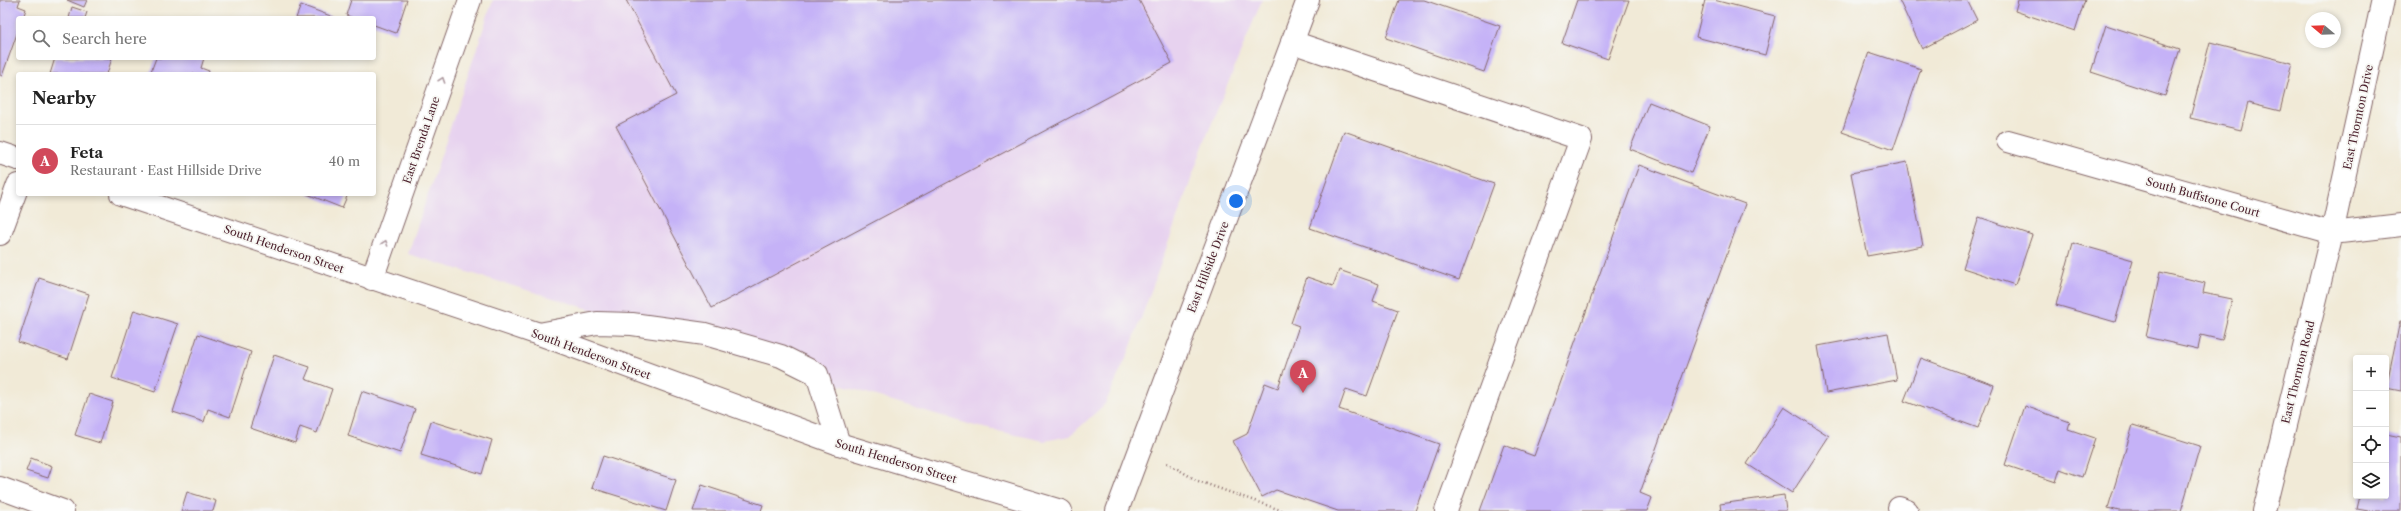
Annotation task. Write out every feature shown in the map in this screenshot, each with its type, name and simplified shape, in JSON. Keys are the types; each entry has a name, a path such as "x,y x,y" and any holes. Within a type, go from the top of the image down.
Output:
{"street":[{"name":"East Brenda Lane","path":"372,279 470,0"},
{"name":"East Hillside Drive","path":"1117,511 1308,0"},
{"name":"East Thornton Drive","path":"2332,234 2382,0"},
{"path":"1292,42 1581,139 1446,511"},
{"name":"South Buffstone Court","path":"2008,141 2332,234 2401,225"},
{"path":"0,154 16,158"},
{"path":"0,234 16,190"},
{"name":"South Henderson Street","path":"127,196 539,334 839,444 1061,511"},
{"name":"East Thornton Road","path":"2264,511 2332,234"},
{"path":"539,334 596,323 632,324 705,334 781,356 817,374 839,444"},
{"path":"0,488 63,511"}],"path":[{"path":"1161,460 1198,481 1283,511"}],"shaded area":[{"path":"493,0 1262,0 1207,135 1129,352 1105,404 1070,436 1044,441 975,426 408,254"}],"building":[{"path":"0,0 20,0 18,6 26,9 24,16 16,16 16,37 2,76 0,75"},
{"path":"67,0 87,0 84,7"},
{"path":"351,0 407,0 396,33 376,26 376,16 346,15"},
{"path":"626,0 1139,0 1172,63 712,308 616,126 676,95"},
{"path":"1399,0 1424,0 1500,26 1484,72 1386,38"},
{"path":"1577,0 1629,0 1608,59 1562,43"},
{"path":"1705,0 1714,0 1775,16 1765,55 1696,37"},
{"path":"1899,0 1967,0 1977,20 1922,49"},
{"path":"2018,0 2085,0 2075,31 2015,11"},
{"path":"301,5 331,16 297,16"},
{"path":"72,7 87,12 86,16 70,16"},
{"path":"2106,25 2180,49 2165,96 2091,72"},
{"path":"2210,42 2292,63 2280,111 2248,103 2241,130 2190,118"},
{"path":"1869,52 1921,69 1893,150 1842,132"},
{"path":"54,60 111,60 108,72 51,72"},
{"path":"155,60 203,60 201,68 209,71 209,72 151,72"},
{"path":"1649,102 1710,126 1691,173 1630,149"},
{"path":"1344,131 1494,184 1459,280 1310,228"},
{"path":"1907,162 1923,246 1867,256 1851,173"},
{"path":"1639,165 1745,204 1640,493 1652,498 1647,511 1480,511 1504,445 1534,456"},
{"path":"312,196 347,196 342,208"},
{"path":"1979,217 2032,235 2015,285 1963,268"},
{"path":"2073,243 2133,260 2115,322 2056,305"},
{"path":"1339,270 1379,284 1373,301 1398,310 1367,396 1346,389 1339,409 1439,444 1415,511 1338,511 1276,490 1262,497 1233,441 1247,434 1265,383 1278,388 1299,326 1291,323 1307,277 1333,286"},
{"path":"2160,272 2205,283 2203,293 2232,299 2222,340 2201,335 2198,349 2146,337"},
{"path":"39,278 89,294 68,359 18,342"},
{"path":"134,310 178,324 155,392 112,378"},
{"path":"2401,321 2401,391 2389,389 2389,374"},
{"path":"1888,333 1897,380 1826,393 1818,346"},
{"path":"198,334 251,352 230,417 208,409 204,422 173,412"},
{"path":"274,355 310,367 305,379 332,389 317,433 300,427 295,443 250,428"},
{"path":"1921,358 1994,385 1978,428 1904,401"},
{"path":"362,391 415,409 400,453 348,436"},
{"path":"89,394 113,402 100,443 75,435"},
{"path":"2025,406 2070,422 2068,429 2095,438 2082,477 2060,469 2056,482 2005,465"},
{"path":"1784,407 1829,436 1792,493 1747,464"},
{"path":"431,421 492,440 482,474 421,455"},
{"path":"2133,425 2200,446 2181,511 2119,511 2108,508"},
{"path":"2389,435 2401,437 2401,511 2368,511 2357,509 2359,499 2389,499"},
{"path":"603,456 676,480 666,511 592,488"},
{"path":"31,458 52,466 48,478 26,471"},
{"path":"702,485 763,505 761,511 693,511"},
{"path":"187,492 216,501 213,511 181,511"},
{"path":"1784,495 1786,511 1721,511 1720,504"}],"place":[{"name":"Feta","path":"1303,393"}]}
